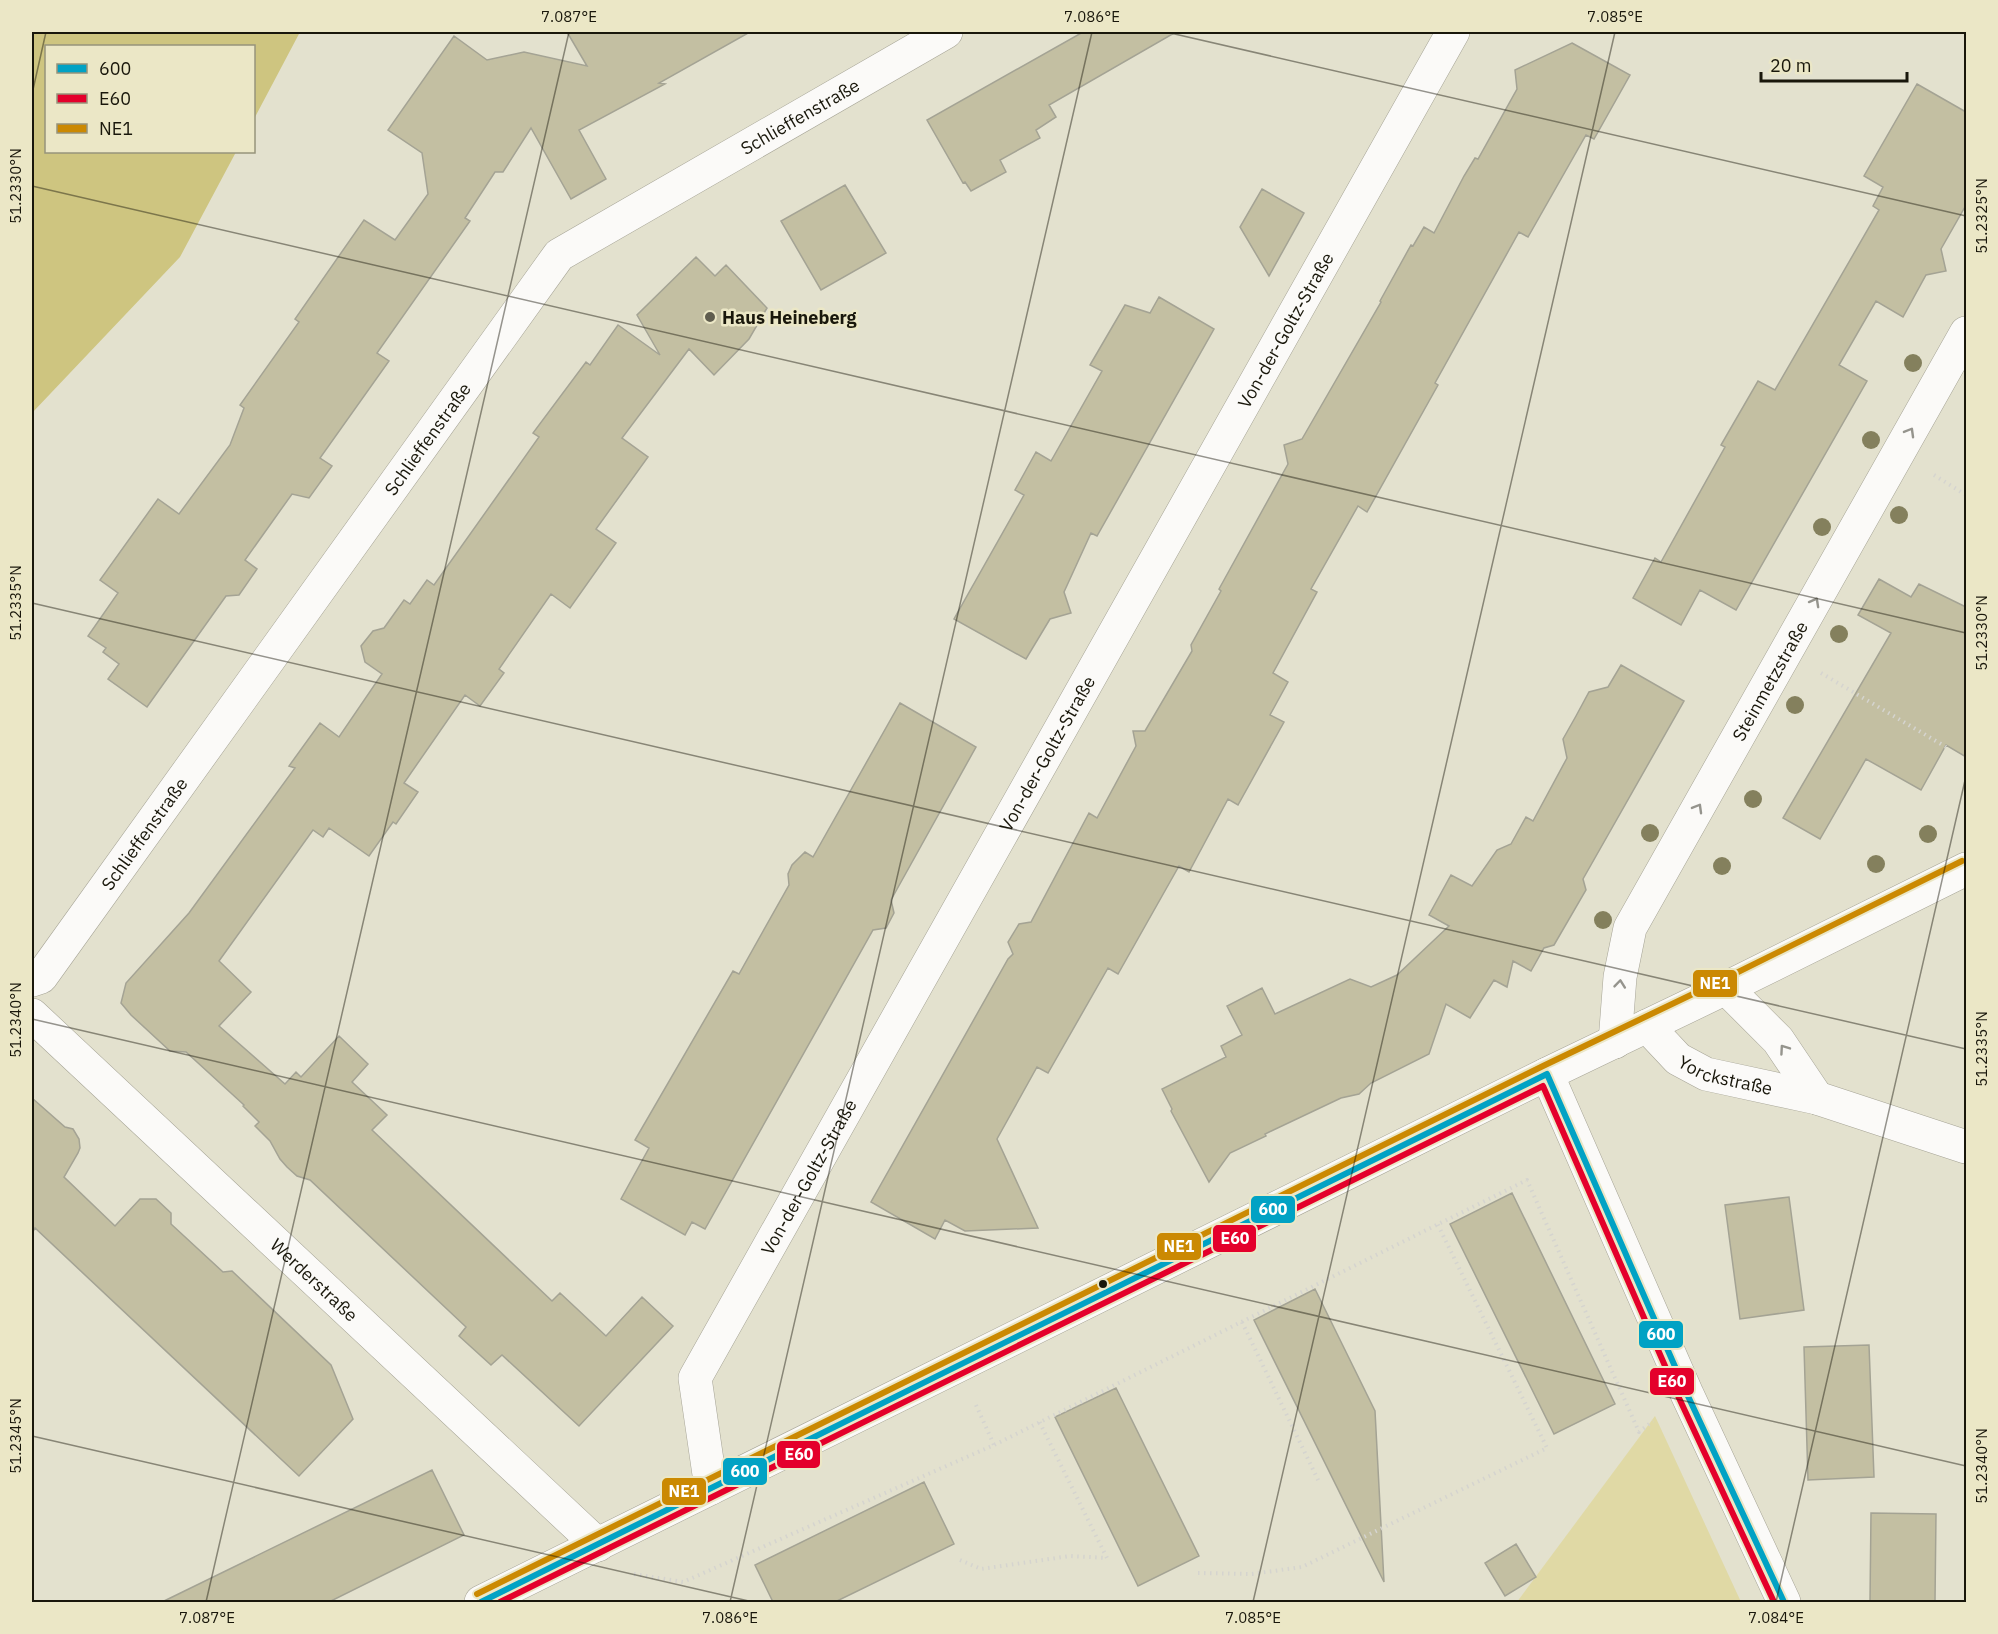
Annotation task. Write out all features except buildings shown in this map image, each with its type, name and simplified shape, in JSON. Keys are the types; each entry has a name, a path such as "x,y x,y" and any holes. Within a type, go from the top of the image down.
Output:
{"street":[{"name":"Schlieffenstraße","path":"32,981 41,977 559,255 946,32"},
{"name":"Von-der-Goltz-Straße","path":"711,1488 695,1378 1453,32"},
{"name":"Steinmetzstraße","path":"1615,1042 1620,977 1630,928 1966,333"},
{"path":"481,1602 1966,869"},
{"name":"Yorckstraße","path":"1726,988 1778,1040 1818,1098"},
{"name":"Werderstraße","path":"32,1015 598,1545"},
{"name":"Yorckstraße","path":"1647,1026 1678,1059 1706,1074 1818,1098 1966,1148"},
{"path":"1547,1074 1687,1394 1784,1602"}],"path":[{"path":"1787,653 1946,747"},
{"path":"683,1582 994,1445 1527,1180 1639,1432"},
{"path":"1198,1573 1252,1574 1302,1567 1547,1448 1437,1223"},
{"path":"1242,1322 1320,1484"},
{"path":"960,1560 981,1569 1070,1557 1107,1557 1039,1421"}],"shaded area":[{"path":"32,32 300,32 255,117 255,45 45,45 45,153 235,153 180,257 32,413"},
{"path":"1655,1416 1741,1602 1517,1602"}],"transit line":[{"name":"NE1","path":"477,1594 1962,861"},
{"name":"600","path":"481,1602 1547,1074 1687,1394 1784,1602"},
{"name":"E60","path":"500,1602 1543,1086 1679,1398 1774,1602"}],"place":[{"name":"Haus Heineberg","path":"710,317"}]}
